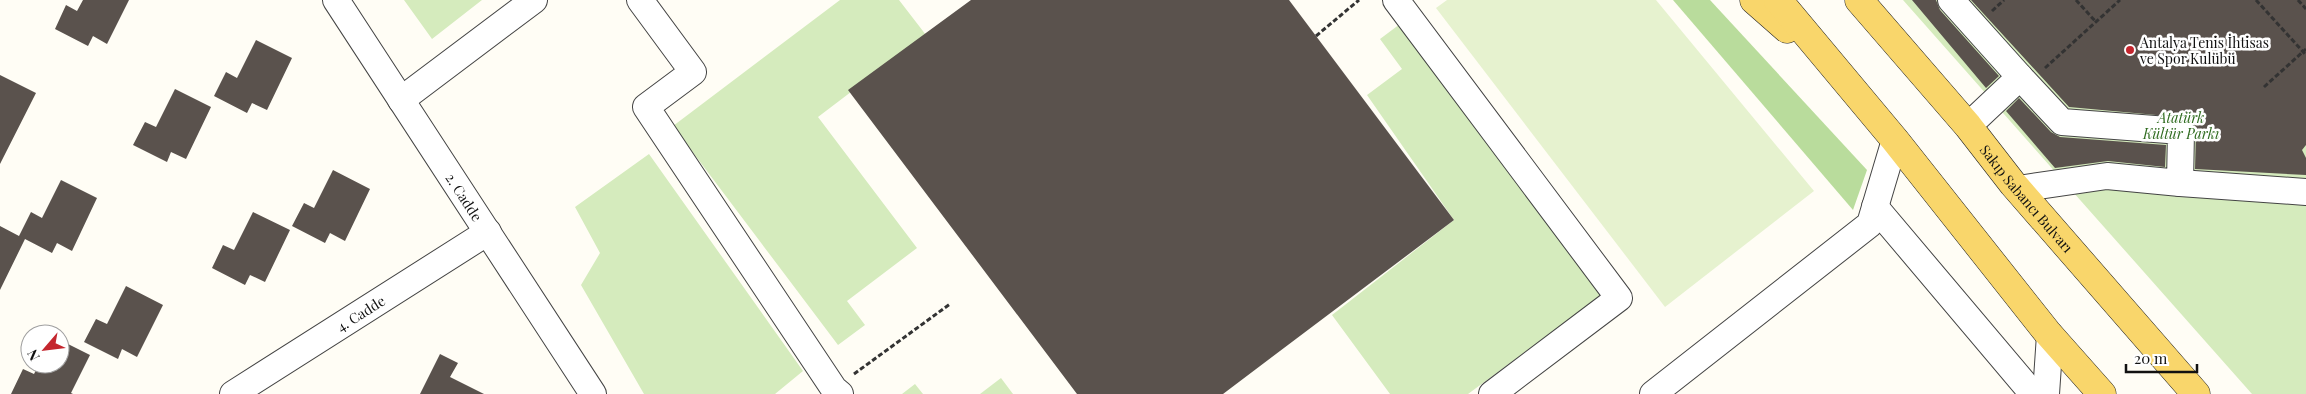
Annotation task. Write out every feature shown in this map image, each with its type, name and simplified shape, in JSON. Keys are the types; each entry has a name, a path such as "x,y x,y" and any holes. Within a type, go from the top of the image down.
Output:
{"main road":[{"path":"1754,0 1786,28"},
{"path":"1760,0 1868,108"},
{"path":"1778,0 1896,140 2050,335 2102,394"},
{"name":"Sakıp Sabancı Bulvarı","path":"1862,2 1968,126 2018,189 2196,394"}],"street":[{"name":"2. Cadde","path":"336,0 593,394"},
{"path":"401,100 534,0"},
{"path":"640,0 693,72 646,107 837,391"},
{"path":"1396,0 1619,298 1492,394"},
{"path":"1951,0 2062,122 2181,131 2180,183"},
{"path":"1968,126 2023,81"},
{"path":"1653,394 1870,224 1896,140"},
{"path":"2018,189 2107,176 2306,192"},
{"path":"1875,207 2033,394"},
{"name":"4. Cadde","path":"233,394 488,232"},
{"path":"2046,394 2050,335"}],"path":[{"path":"1316,36 1359,0"},
{"path":"2076,0 2096,22"},
{"path":"2023,81 2096,22 2120,0"},
{"path":"2256,0 2305,52 2264,87"},
{"path":"2298,0 2306,9"},
{"path":"837,391 950,304"}],"green space":[{"path":"404,0 482,0 432,39"},
{"path":"840,0 899,0 926,35 818,117 917,248 847,301 865,325 838,345 673,126"},
{"path":"1447,0 1656,0 1814,191 1665,307 1436,8"},
{"path":"1673,0 1710,0 1867,170 1853,210"},
{"name":"Atatürk Kültür Parkı","path":"1903,0 2306,0 2306,394 2252,394"},
{"path":"1404,21 1606,292 1468,394 1390,394 1332,315 1454,220 1367,95 1402,69 1380,39"},
{"path":"649,154 803,371 775,394 644,394 581,285 600,253 575,207"},
{"path":"1001,378 1013,394 980,394"},
{"path":"915,384 923,394 902,394"}],"building":[{"path":"83,0 129,0 107,44 93,36 88,46 55,29 66,5 77,11"},
{"path":"971,0 1289,0 1454,220 1223,394 1077,394 848,90"},
{"path":"1912,0 1936,0 1940,10 1999,76 1986,88"},
{"name":"Antalya Tenis İhtisas ve Spor Kulübü","path":"1971,0 2306,0 2306,145 2302,150 2306,158 2306,175 2195,169 2196,131 2194,124 2189,118 2069,107"},
{"path":"256,40 292,58 267,110 252,103 247,113 214,96 226,72 237,78"},
{"path":"0,75 36,93 0,164"},
{"path":"175,89 211,107 186,159 171,152 167,162 133,145 145,122 156,127"},
{"path":"2019,98 2051,132 2060,137 2166,145 2165,167 2108,161 2055,168 2006,111"},
{"path":"333,170 370,189 345,241 330,233 325,243 292,226 304,203 314,208"},
{"path":"61,180 97,198 72,251 57,243 52,253 25,239 0,290 0,226 19,236 31,212 42,218"},
{"path":"253,212 290,230 265,282 250,275 245,285 212,268 223,245 234,250"},
{"path":"126,286 163,305 137,357 122,349 118,359 84,342 96,319 107,324"},
{"path":"70,345 90,355 71,393 73,394 11,394 21,374 70,374"},
{"path":"440,354 458,363 450,377 484,394 420,394"}],"place":[{"name":"Antalya Tenis İhtisas ve Spor Kulübü","path":"2130,50"}]}
